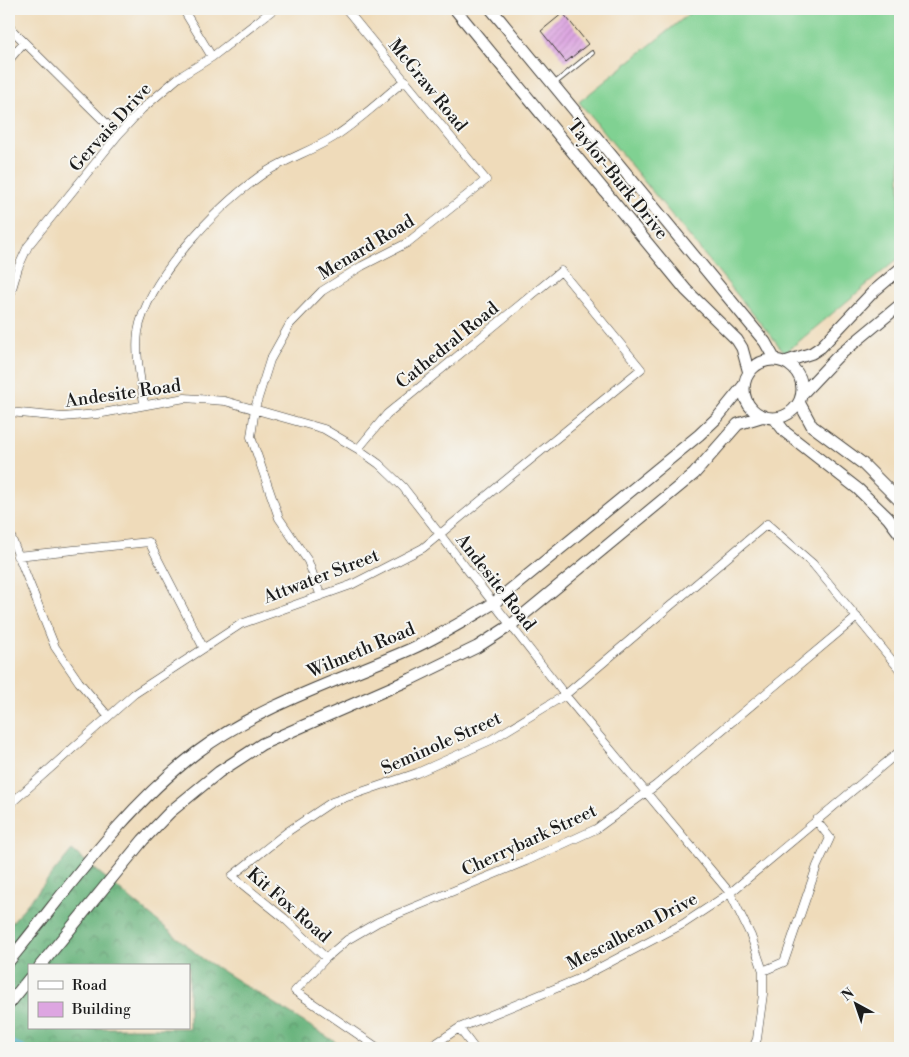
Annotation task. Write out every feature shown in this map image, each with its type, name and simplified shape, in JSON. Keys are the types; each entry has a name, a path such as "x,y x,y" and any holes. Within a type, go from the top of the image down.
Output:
{"street":[{"path":"183,9 212,57"},
{"name":"Gervais Drive","path":"9,299 18,268 28,246 118,135 142,109 178,78 212,57 274,9"},
{"name":"Taylor-Burk Drive","path":"455,9 686,290 737,340 742,348 749,373"},
{"name":"Taylor-Burk Drive","path":"491,9 780,361"},
{"name":"McGraw Road","path":"349,10 486,180"},
{"path":"9,27 118,135"},
{"path":"9,60 24,42"},
{"path":"144,404 137,351 138,331 151,297 190,241 225,205 260,176 334,137 405,80"},
{"name":"Menard Road","path":"320,594 308,561 279,518 268,490 252,437 255,408 270,360 290,324 312,300 336,281 407,243 486,180"},
{"path":"9,264 18,268"},
{"path":"900,270 873,292 812,353 780,361 760,362 749,373 744,385 746,401 751,408 769,417 869,499 900,534"},
{"name":"Attwater Street","path":"9,805 108,716 157,677 203,647 240,624 376,574 440,536 641,368 561,271"},
{"name":"Cathedral Road","path":"358,449 387,414 561,271"},
{"path":"42,964 163,819 219,772 262,744 411,679 477,647 511,625 694,474 738,424 789,413 837,357 900,305"},
{"path":"780,361 799,375 800,398 812,426 862,463 900,500"},
{"name":"Wilmeth Road","path":"9,961 108,838 146,797 197,753 246,721 292,699 412,648 456,626 494,603 699,435 718,417 744,385"},
{"name":"Andesite Road","path":"9,412 63,417 97,414 185,398 225,401 324,429 358,449 403,487 565,694 730,893 752,936 763,971 763,994 757,1039 753,1048"},
{"name":"Seminole Street","path":"232,876 287,832 332,802 416,773 491,740 565,694 767,524 813,564 857,617"},
{"path":"9,532 55,647 79,682 108,716"},
{"path":"18,556 149,542 203,647"},
{"path":"857,617 900,670"},
{"name":"Cherrybark Street","path":"378,1048 295,991 326,958 347,940 378,922 526,861 596,829 648,792 857,617"},
{"name":"Mescalbean Drive","path":"428,1048 459,1028 576,980 683,924 730,893 900,750"},
{"path":"763,971 784,962 817,866 830,838 816,820"},
{"name":"Kit Fox Road","path":"232,876 284,918 326,958"},
{"path":"9,1004 28,981"},
{"path":"459,1028 474,1048"}],"lane":[{"path":"553,85 592,53"}],"green space":[{"path":"695,9 900,9 900,257 785,353 579,102"},
{"path":"72,850 203,959 345,1048 9,1048 9,926"}],"building":[{"path":"563,13 588,44 566,62 541,31"}],"waterway":[{"path":"9,1040 26,1048"}]}
